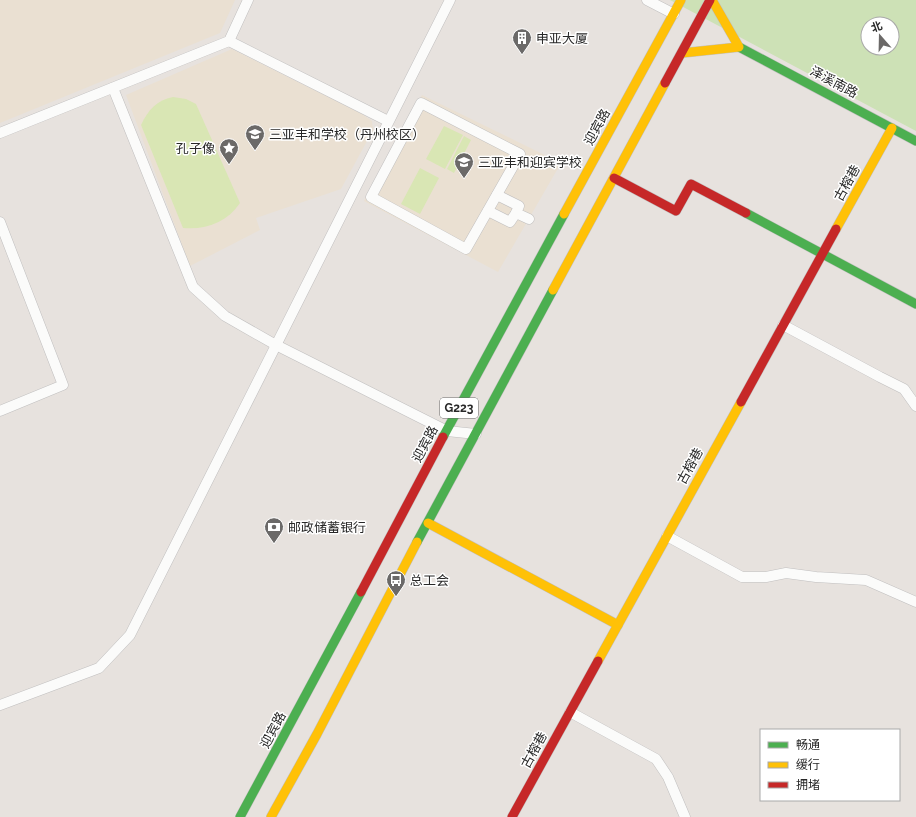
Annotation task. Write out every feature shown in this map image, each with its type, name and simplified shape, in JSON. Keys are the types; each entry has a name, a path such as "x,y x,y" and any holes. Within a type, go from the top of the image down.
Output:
{"main road":[{"name":"迎宾路","path":"240,817 427,474 447,431 467,400 681,0"},
{"path":"682,53 739,47 711,0"},
{"name":"G223","path":"271,817 317,734 444,490 476,434 485,410 711,0"},
{"name":"泽溪南路","path":"739,47 916,141"},
{"name":"古榕巷","path":"512,817 892,128"},
{"path":"614,178 676,211 691,184 916,304"},
{"path":"447,431 447,446"},
{"path":"444,490 447,469"},
{"path":"442,479 444,490"},
{"path":"428,523 618,625"}],"street":[{"path":"0,133 229,41 248,0"},
{"path":"0,705 99,668 130,635 450,0"},
{"path":"647,0 674,14"},
{"path":"229,41 388,121"},
{"path":"113,88 193,287 226,316 276,345 447,431 476,434"},
{"path":"421,104 520,154 497,195 466,250 369,196 421,104"},
{"path":"488,210 510,222 516,212 519,206 497,195"},
{"path":"516,212 529,219"},
{"path":"0,222 63,385 0,411"},
{"path":"783,325 904,389 916,406"},
{"path":"667,536 742,577 766,577 786,573 816,577 866,580 916,602"},
{"path":"570,712 656,758 668,777 685,817"}],"shaded area":[{"path":"0,0 235,0 220,33 0,123"},
{"name":"三亚丰和学校（丹州校区）","path":"232,49 362,114 372,121 373,130 341,189 256,218 260,230 190,266 126,95"},
{"name":"三亚丰和迎宾学校","path":"422,95 561,163 498,272 364,201"}],"green space":[{"path":"670,0 916,0 916,131"},
{"path":"173,97 186,99 196,104 240,203 235,210 223,220 200,228 183,228 141,125 154,106 167,98"},
{"path":"444,126 463,135 445,169 426,159"},
{"path":"464,136 471,140 454,173 447,169"},
{"path":"420,168 439,178 420,214 401,204"}],"traffic: fast":[{"path":"739,47 916,141"},
{"path":"746,213 916,304"},
{"path":"443,437 564,214"},
{"path":"417,542 553,290"},
{"path":"240,817 361,592"}],"traffic: slow":[{"path":"564,214 681,0"},
{"path":"682,53 739,47 712,0"},
{"path":"553,290 665,83"},
{"path":"836,229 892,128"},
{"path":"598,661 741,402"},
{"path":"428,523 618,625"},
{"path":"271,817 317,734 417,542"}],"traffic: jam":[{"path":"665,83 710,0"},
{"path":"614,178 676,211 691,184 746,213"},
{"path":"741,402 836,229"},
{"path":"361,592 443,437"},
{"path":"512,817 598,661"}],"place":[{"name":"申亚大厦","path":"522,55"},
{"name":"三亚丰和学校（丹州校区）","path":"255,151"},
{"name":"孔子像","path":"229,165"},
{"name":"三亚丰和迎宾学校","path":"464,179"},
{"name":"邮政储蓄银行","path":"274,544"},
{"name":"总工会","path":"396,597"}]}
